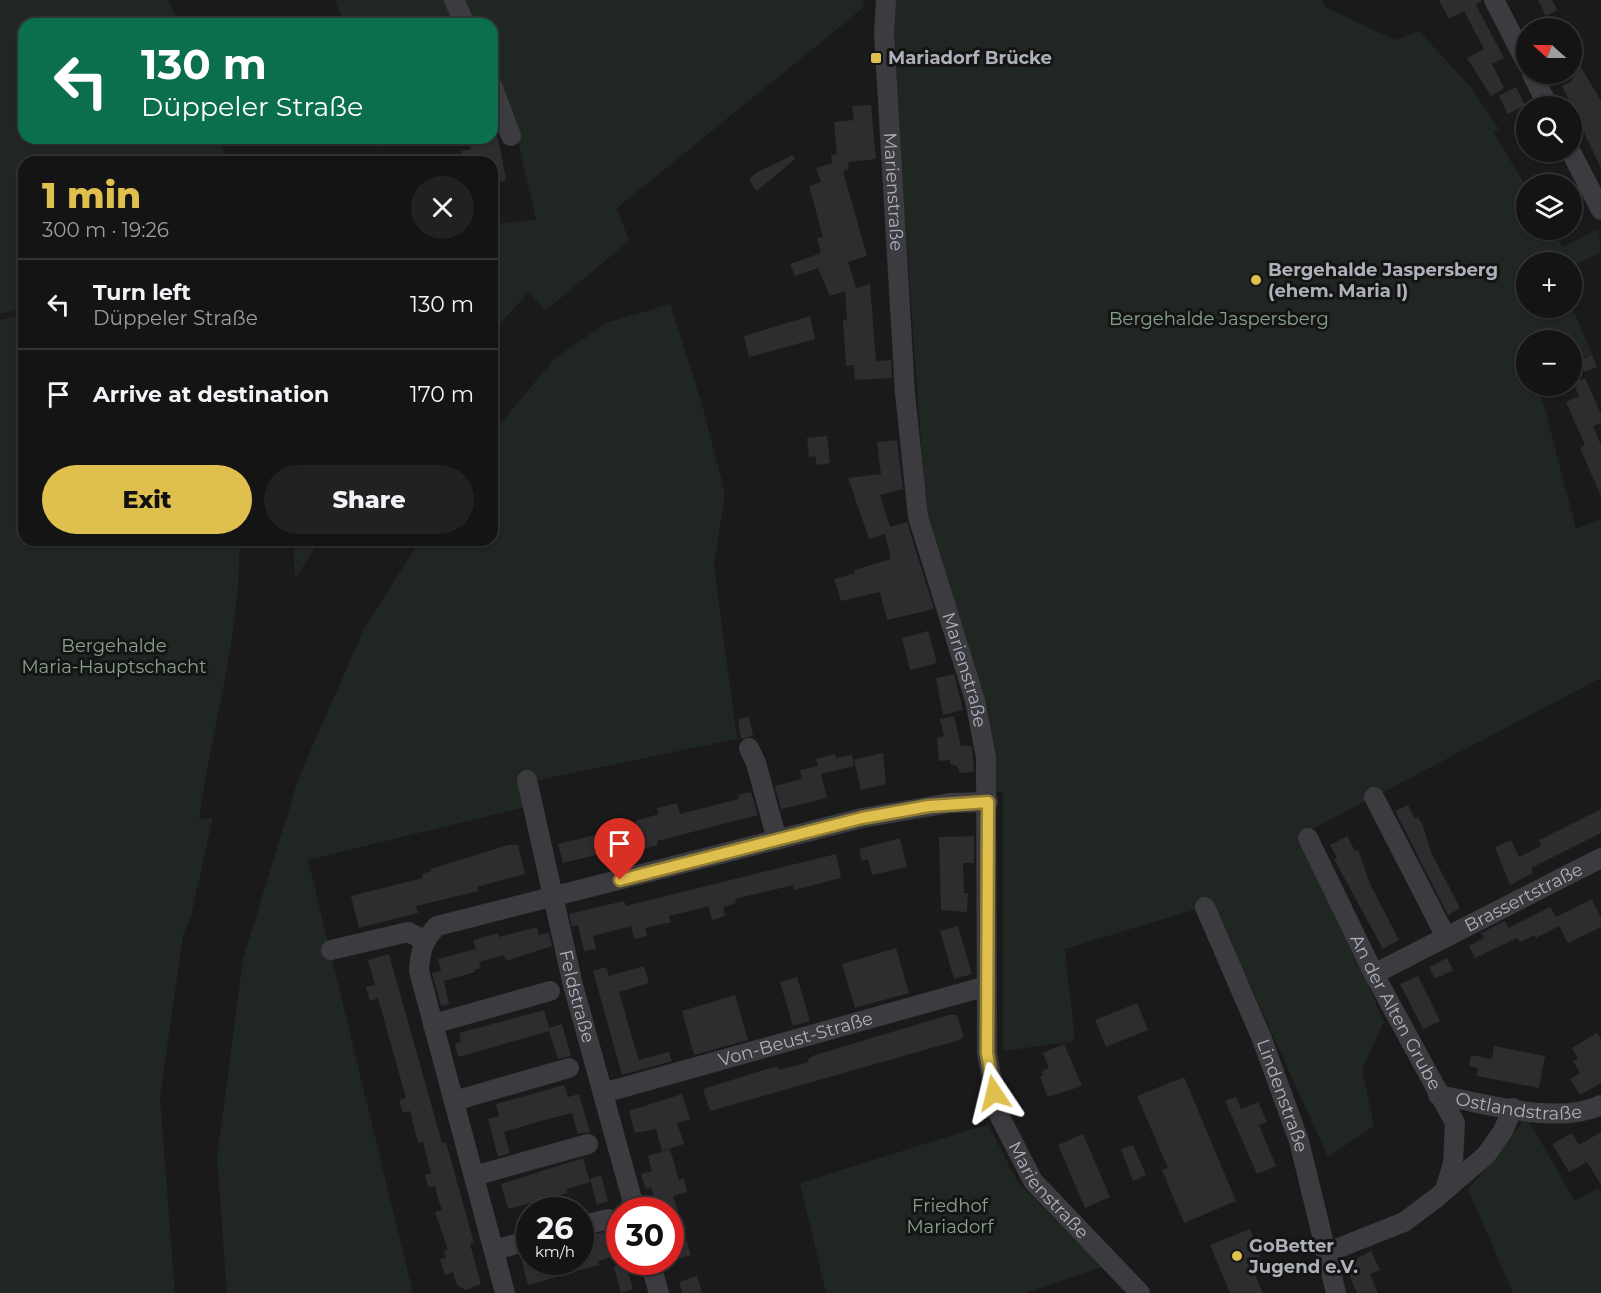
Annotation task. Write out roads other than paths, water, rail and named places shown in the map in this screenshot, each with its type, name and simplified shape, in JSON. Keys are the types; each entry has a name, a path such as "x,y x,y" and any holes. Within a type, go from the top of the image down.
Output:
{"street":[{"path":"454,0 462,18"},
{"name":"Marienstraße","path":"886,0 884,42 905,393 918,518 975,700 986,757 988,802 987,1053 998,1113 1033,1181 1140,1293"},
{"path":"1494,0 1516,43"},
{"path":"498,101 511,136"},
{"path":"1576,162 1601,210"},
{"path":"749,748 756,764 777,840"},
{"name":"Feldstraße","path":"527,780 573,986 631,1197"},
{"name":"Brassertstraße","path":"1374,797 1446,938"},
{"path":"505,1293 419,971 420,952 424,940 437,926 908,808 988,802"},
{"name":"An der Alten Grube","path":"1308,838 1374,974 1455,1123 1453,1163 1445,1190"},
{"name":"Brassertstraße","path":"1374,974 1601,858"},
{"name":"Lindenstraße","path":"1205,907 1262,1039 1299,1141 1336,1293"},
{"path":"331,950 408,932 424,940"},
{"name":"Von-Beust-Straße","path":"603,1093 987,986"},
{"path":"433,1024 550,991"},
{"path":"454,1101 569,1068"},
{"name":"Ostlandstraße","path":"1438,1095 1513,1108 1576,1114 1601,1106"},
{"path":"1326,1253 1404,1222 1486,1155 1503,1131 1513,1108"},
{"path":"474,1176 588,1144"},
{"path":"494,1250 516,1244"},
{"path":"654,1275 659,1293"}],"place":[{"name":"Mariadorf Brücke","path":"876,58"},
{"name":"Bergehalde Jaspersberg (ehem. Maria I)","path":"1256,280"},
{"name":"GoBetter Jugend e.V.","path":"1237,1256"}],"park label":[{"name":"Bergehalde Jaspersberg","path":"1219,319"},
{"name":"Bergehalde Maria-Hauptschacht","path":"114,656"},
{"name":"Friedhof Mariadorf","path":"950,1216"}]}
